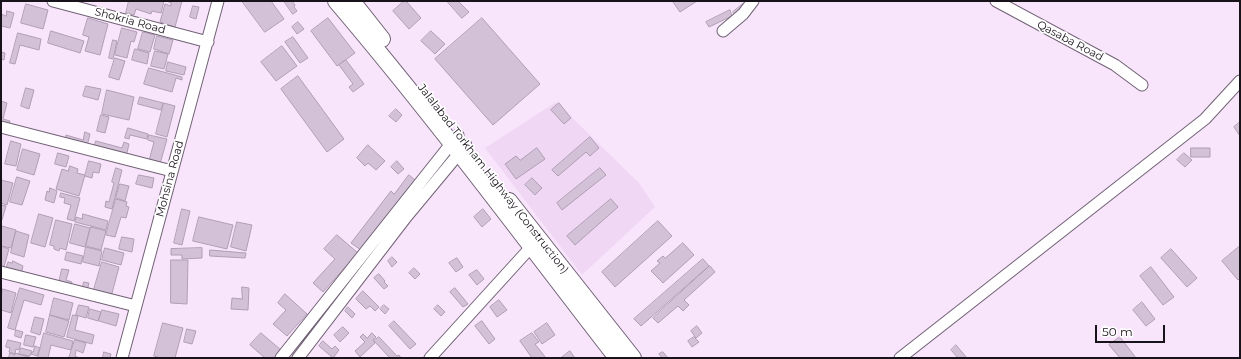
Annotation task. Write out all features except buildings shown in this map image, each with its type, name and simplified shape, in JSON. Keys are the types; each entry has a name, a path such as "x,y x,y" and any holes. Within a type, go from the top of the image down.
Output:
{"highway":[{"path":"336,1 459,144 531,247 617,358"},
{"path":"347,1 383,57"},
{"name":"Jalalabad Torkham Highway (Construction)","path":"352,1 459,144 634,358"}],"street":[{"name":"Shokria Road","path":"53,1 208,42"},
{"name":"Mohsina Road","path":"122,358 218,1"},
{"path":"722,31 743,14 753,1"},
{"name":"Qasaba Road","path":"997,1 1115,65 1142,85"},
{"path":"900,358 1205,119 1240,81"},
{"path":"1,127 172,170"},
{"path":"281,358 431,169 459,144"},
{"path":"298,358 439,176 459,144"},
{"path":"431,169 439,176"},
{"path":"430,358 531,247"},
{"path":"1,272 136,306"}],"shaded area":[{"path":"556,102 639,183 655,207 582,275 485,148"}]}
